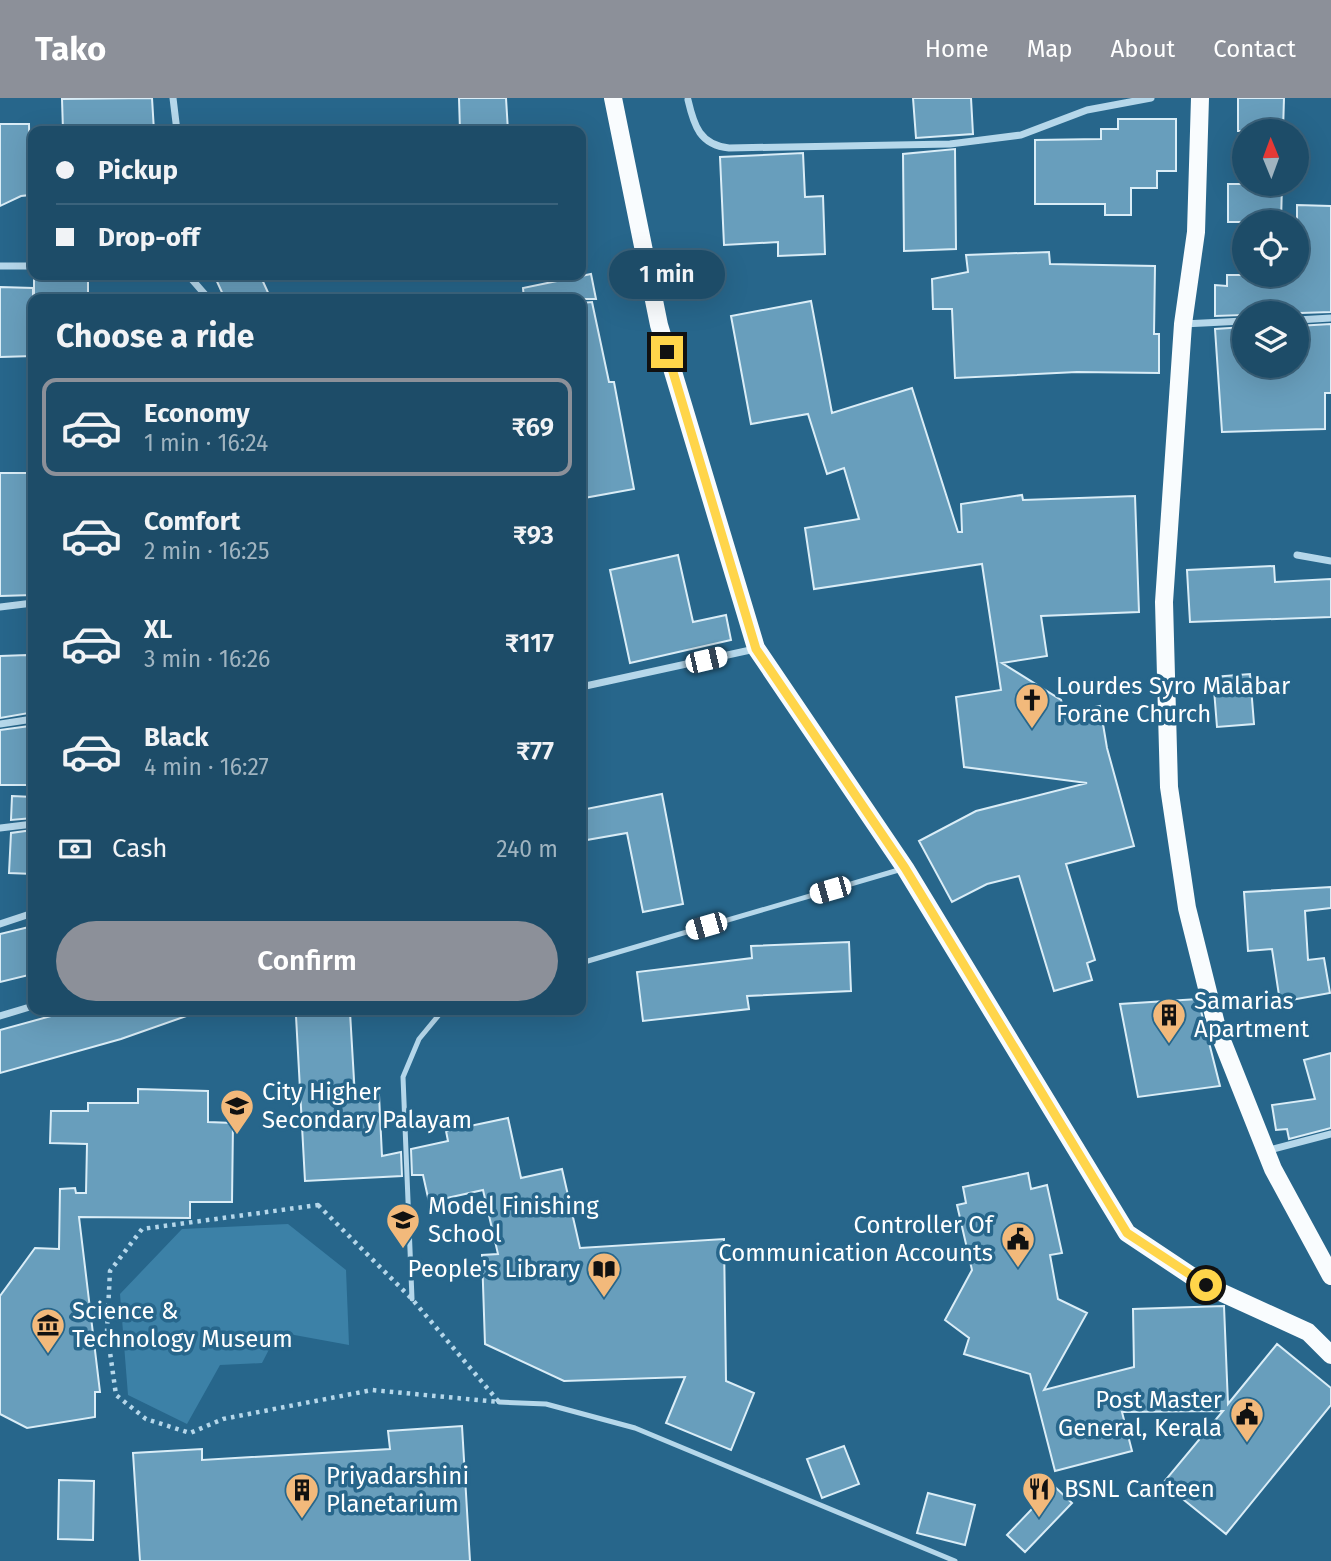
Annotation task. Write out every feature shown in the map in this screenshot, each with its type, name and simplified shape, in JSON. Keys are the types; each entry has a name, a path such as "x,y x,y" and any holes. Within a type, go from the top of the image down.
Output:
{"main road":[{"path":"613,98 659,325 756,649 905,868 1127,1233 1206,1285 1308,1332 1331,1355"},
{"path":"1200,98 1196,232 1182,324 1164,602 1169,787 1187,908 1217,1028 1266,1151 1331,1276"}],"street":[{"path":"173,98 176,126"},
{"path":"688,100 693,125 700,136 715,146 729,148 950,144 1021,135 1087,110 1151,98"},
{"path":"0,266 28,266"},
{"path":"192,280 205,294"},
{"path":"1309,319 1331,318"},
{"path":"1182,324 1232,322"},
{"path":"1297,555 1331,561"},
{"path":"0,607 28,604"},
{"path":"586,686 756,649"},
{"path":"0,723 28,720"},
{"path":"0,828 28,825"},
{"path":"0,924 28,915"},
{"path":"0,1016 28,1008"},
{"path":"1266,1151 1331,1134"}],"lane":[{"path":"586,962 905,868"},
{"path":"412,1298 403,1077 418,1039 439,1015"},
{"path":"499,1402 546,1404 635,1428 756,1481 956,1561"}],"path":[{"path":"318,1205 412,1298 499,1402 372,1390 223,1419 190,1433 146,1419 116,1395 107,1331 110,1271 142,1229 318,1205"}],"shaded area":[{"path":"288,1224 346,1270 349,1345 278,1332 262,1363 220,1365 187,1424 128,1395 120,1294 182,1229"}],"building":[{"path":"152,98 154,126 63,126 62,99"},
{"path":"459,98 506,98 508,126 460,126"},
{"path":"913,98 971,98 973,134 916,138"},
{"path":"1238,98 1284,98 1283,119 1238,119"},
{"path":"1118,119 1176,119 1176,171 1157,171 1157,188 1131,188 1131,215 1105,215 1105,204 1035,204 1035,140 1101,139 1101,129 1118,129"},
{"path":"0,124 29,124 28,195 0,206"},
{"path":"955,149 956,249 904,251 903,154"},
{"path":"803,153 805,197 823,196 825,254 778,256 778,242 724,245 720,157"},
{"path":"1228,184 1232,184 1232,196 1282,196 1281,210 1232,210 1232,222 1228,222"},
{"path":"1297,205 1331,206 1331,312 1309,313 1309,301 1232,301 1232,315 1215,316 1215,285 1227,286 1227,275 1232,275 1232,287 1309,287 1309,210 1297,210"},
{"path":"1049,252 1050,264 1155,266 1154,334 1159,334 1159,373 1077,372 955,378 952,309 933,309 932,279 968,272 966,255"},
{"path":"591,274 596,299 586,299 586,294 524,294 523,288 562,280 586,280 586,275"},
{"path":"34,280 88,280 88,294 34,294"},
{"path":"216,280 262,280 269,294 223,294"},
{"path":"0,287 33,288 33,294 28,294 28,356 0,357"},
{"path":"811,301 832,413 912,388 958,532 962,532 961,504 1022,495 1023,500 1135,496 1139,612 1041,616 1047,656 1002,663 1061,700 1065,713 1100,706 1107,748 1134,846 1066,864 1095,960 1087,963 1092,980 1054,991 1019,876 987,884 952,902 919,841 976,811 1087,783 964,767 956,697 1001,690 982,564 814,589 805,528 859,519 844,468 827,474 808,414 751,424 731,316"},
{"path":"592,302 609,382 614,382 634,489 586,498 586,303"},
{"path":"1331,324 1331,393 1325,393 1325,429 1222,432 1215,329 1232,328 1232,378 1309,378 1309,325"},
{"path":"0,473 28,473 28,595 0,596"},
{"path":"678,555 693,622 726,615 731,640 630,663 610,570"},
{"path":"1274,566 1275,582 1331,579 1331,617 1190,622 1187,570"},
{"path":"27,655 28,713 0,718 0,656"},
{"path":"1250,674 1254,724 1217,727 1213,677"},
{"path":"28,726 28,785 0,785 0,730"},
{"path":"662,794 683,904 643,912 627,833 586,840 586,809"},
{"path":"12,796 28,797 28,818 11,820"},
{"path":"28,831 28,874 9,873 11,833"},
{"path":"1331,887 1331,908 1305,911 1308,960 1324,958 1330,993 1280,1002 1272,949 1248,951 1244,892"},
{"path":"28,927 28,975 0,982 0,934"},
{"path":"849,942 851,991 747,996 749,1009 643,1021 637,972 752,958 751,946"},
{"name":"Samarias Apartment","path":"1198,999 1220,1086 1138,1097 1120,1004"},
{"path":"55,1015 189,1015 121,1039 0,1073 0,1030"},
{"path":"350,1015 355,1097 379,1095 382,1156 401,1152 402,1176 305,1181 296,1016"},
{"path":"1331,1053 1331,1128 1289,1139 1287,1129 1276,1130 1272,1105 1315,1099 1304,1060"},
{"path":"138,1089 208,1091 208,1122 233,1123 232,1202 190,1202 190,1218 79,1217 100,1392 95,1392 95,1417 27,1428 0,1414 0,1296 35,1248 59,1249 60,1189 75,1188 76,1193 86,1193 87,1144 50,1143 51,1111 88,1111 88,1103 138,1103"},
{"name":"People's Library","path":"508,1118 521,1178 562,1169 580,1248 724,1239 726,1381 754,1393 731,1450 666,1423 685,1377 564,1381 485,1344 482,1255 498,1254 483,1190 429,1202 423,1175 412,1175 411,1149 448,1141 446,1131"},
{"path":"1028,1173 1031,1189 1047,1185 1062,1253 1050,1255 1058,1299 1087,1313 1044,1390 1134,1367 1133,1309 1224,1306 1228,1404 1277,1344 1331,1388 1331,1405 1226,1534 1163,1483 1223,1411 1122,1412 1132,1451 1055,1471 1030,1374 964,1354 969,1338 945,1320 972,1270 957,1205 966,1203 963,1187"},
{"name":"Priyadarshini Planetarium","path":"462,1426 470,1561 140,1561 133,1453 202,1449 202,1460 390,1449 388,1431"},
{"path":"844,1446 859,1484 822,1498 807,1459"},
{"path":"59,1480 94,1481 93,1540 58,1539"},
{"name":"BSNL Canteen","path":"1054,1486 1072,1503 1025,1552 1007,1535"},
{"path":"928,1493 975,1505 965,1545 917,1533"}],"place":[{"name":"Lourdes Syro Malabar Forane Church","path":"1032,730"},
{"name":"Samarias Apartment","path":"1169,1045"},
{"name":"City Higher Secondary Palayam","path":"237,1136"},
{"name":"Model Finishing School","path":"403,1250"},
{"name":"Controller Of Communication Accounts","path":"1018,1269"},
{"name":"People's Library","path":"604,1299"},
{"name":"Science & Technology Museum","path":"48,1355"},
{"name":"Post Master General, Kerala","path":"1247,1444"},
{"name":"BSNL Canteen","path":"1039,1519"},
{"name":"Priyadarshini Planetarium","path":"302,1520"}],"route":[{"path":"667,352 756,649 905,868 1127,1233 1206,1285"}]}
